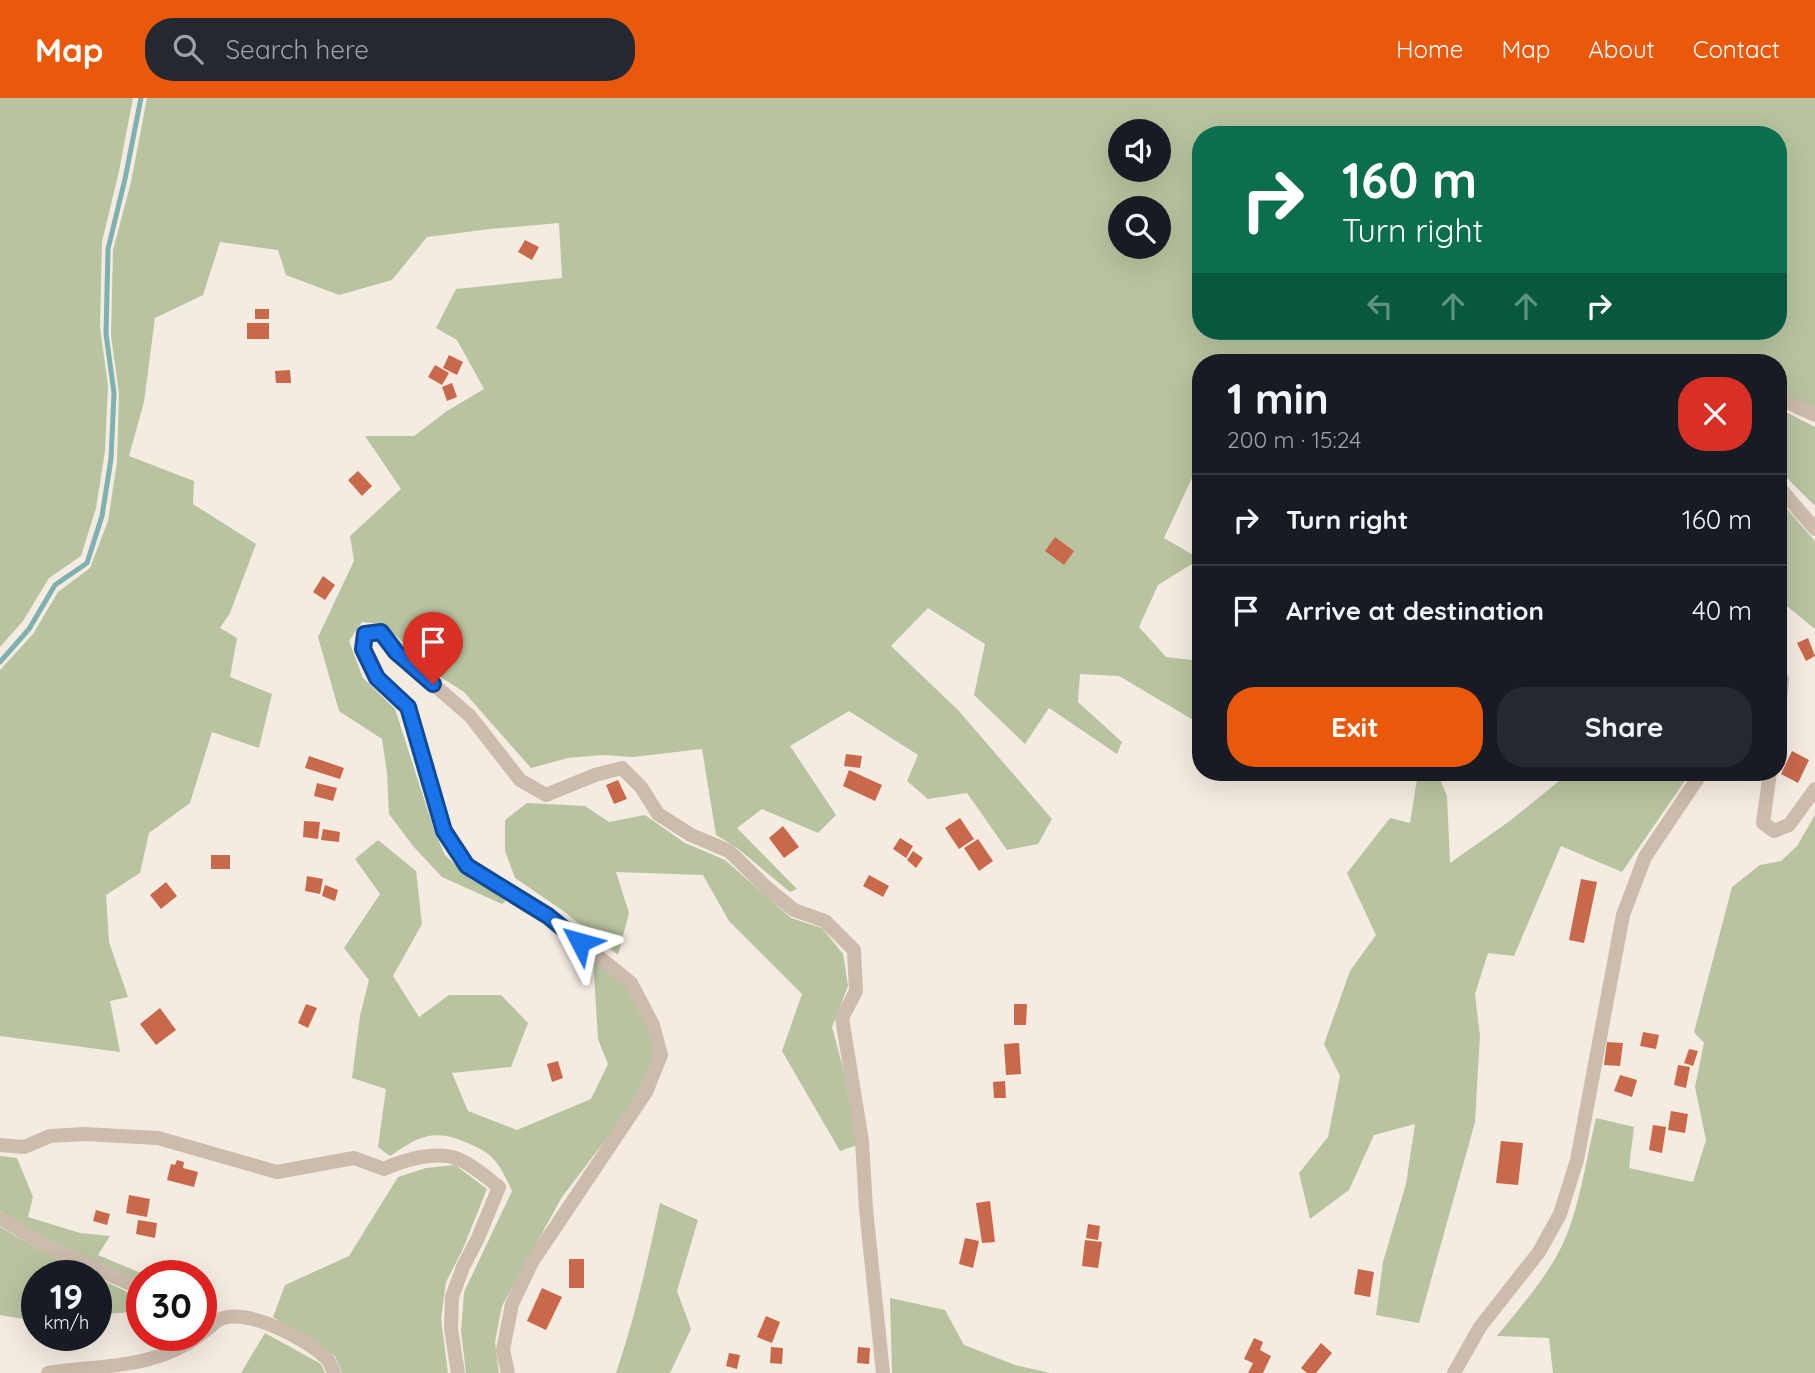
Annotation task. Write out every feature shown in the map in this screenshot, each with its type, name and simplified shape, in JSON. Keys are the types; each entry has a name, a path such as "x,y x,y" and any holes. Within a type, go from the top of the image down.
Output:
{"street":[{"path":"1787,402 1815,415"},
{"path":"1787,496 1815,529"},
{"path":"508,1373 503,1350 512,1304 527,1273 576,1194 646,1092 661,1055 653,1025 631,982 548,916 467,866 444,831 408,707 377,678 363,649 365,634 381,632 396,652 470,716 520,780 545,795 595,775 622,768 641,787 658,814 691,835 729,851 794,910 825,921 854,950 856,991 842,1018 862,1141 866,1209 883,1373"},
{"path":"1454,1373 1480,1327 1539,1252 1560,1214 1577,1160 1623,915 1646,857 1696,781"},
{"path":"1769,781 1763,823 1774,831 1789,825 1815,789"},
{"path":"0,1145 24,1147 50,1136 84,1134 158,1138 277,1172 354,1158 384,1169 402,1161 430,1156 457,1158 499,1187 463,1267 453,1297 451,1329 458,1373"},
{"path":"0,1218 48,1247 126,1282"},
{"path":"217,1322 222,1318 253,1319 270,1323 328,1359 334,1373"},
{"path":"47,1373 121,1365 154,1359 173,1351"}],"green space":[{"path":"0,98 133,98 102,242 100,327 108,386 105,451 96,508 81,556 49,578 23,621 0,647"},
{"path":"147,98 1815,98 1815,409 1787,395 1787,354 1192,354 1192,478 1164,538 1192,554 1192,564 1158,585 1139,627 1166,657 1192,660 1192,719 1119,676 1080,674 1078,702 1122,742 1117,754 1049,708 1025,744 974,695 985,644 928,608 891,646 958,710 1052,819 1038,844 1007,850 967,793 928,799 907,781 918,755 849,711 790,746 836,815 818,833 762,809 737,828 797,889 790,892 736,847 716,835 702,749 633,757 603,755 568,758 531,768 464,692 422,665 402,641 381,624 362,622 349,641 363,678 395,709 434,830 445,855 470,879 506,898 502,904 442,877 413,846 389,814 382,739 339,711 318,637 354,561 350,536 401,489 365,436 414,436 447,411 484,389 457,340 436,328 456,289 562,278 559,223 427,237 392,280 339,295 286,275 278,250 220,242 203,295 155,318 144,402 129,456 194,481 193,504 256,544 230,613 220,628 237,638 230,677 272,694 259,748 212,732 190,803 149,833 140,873 106,895 109,942 128,997 110,1001 120,1052 0,1036 0,670 33,634 58,592 90,568 108,521 117,462 119,393 111,336 113,250 131,182"},
{"path":"1787,413 1815,427 1815,506 1787,478"},
{"path":"1787,509 1815,541 1815,629 1787,606"},
{"path":"1417,781 1441,781 1447,796 1450,863 1511,820 1559,781 1685,781 1622,872 1561,846 1514,956 1488,953 1475,994 1480,1036 1475,1122 1419,1323 1376,1315 1383,1262 1406,1184 1415,1124 1374,1135 1349,1190 1310,1219 1299,1173 1328,1137 1340,1076 1324,1044 1350,971 1376,935 1347,873 1390,818 1410,823"},
{"path":"527,803 585,806 609,822 645,815 685,843 725,860 791,918 822,928 843,954 848,986 832,1027 843,1068 857,1145 840,1151 782,1051 802,994 729,921 703,875 616,872 629,913 618,955 562,910 515,878 505,851 505,820"},
{"path":"1815,815 1815,1373 1553,1373 1549,1338 1497,1336 1549,1269 1565,1239 1578,1198 1596,1118 1634,1127 1629,1168 1693,1182 1706,1140 1695,1087 1704,1043 1694,1032 1732,887 1760,865 1781,861 1797,846"},
{"path":"378,840 416,871 422,924 393,976 419,1017 449,995 501,995 528,1023 511,1067 452,1073 468,1111 517,1130 591,1099 608,1064 598,1039 593,958 627,983 650,1029 655,1053 639,1091 562,1197 502,1306 495,1342 499,1373 466,1373 461,1331 464,1292 512,1191 507,1180 498,1164 487,1153 449,1136 423,1137 390,1156 378,1147 386,1089 352,1078 360,1016 369,980 344,948 380,894 355,859"},
{"path":"0,1156 17,1158 33,1197 28,1217 80,1233 110,1236 98,1255 110,1260 91,1260 13,1222 0,1210"},
{"path":"455,1165 487,1189 462,1251 446,1282 441,1319 448,1373 342,1373 335,1356 273,1317 285,1285 349,1256 398,1177 426,1168"},
{"path":"660,1203 698,1220 677,1291 691,1329 670,1373 616,1373 641,1288"},
{"path":"0,1227 60,1260 21,1260 21,1318 0,1315"},
{"path":"112,1261 126,1267 126,1277 112,1270"},
{"path":"112,1285 126,1291 126,1312 112,1314"},
{"path":"890,1298 945,1310 964,1345 1015,1365 1050,1373 892,1373"},
{"path":"265,1333 321,1364 325,1373 241,1373"}],"building":[{"path":"525,240 539,247 532,260 518,252"},
{"path":"255,309 269,309 269,319 255,319"},
{"path":"247,323 269,323 269,339 247,339"},
{"path":"449,355 463,362 457,375 443,368"},
{"path":"435,365 449,373 442,385 428,377"},
{"path":"290,370 291,383 276,383 275,371"},
{"path":"452,383 457,397 447,401 442,387"},
{"path":"358,471 372,486 362,496 348,480"},
{"path":"1055,537 1074,551 1064,565 1045,551"},
{"path":"323,576 335,585 325,600 313,592"},
{"path":"1808,638 1815,656 1806,661 1797,643"},
{"path":"1792,751 1809,760 1798,783 1787,777 1787,761"},
{"path":"846,754 862,756 860,768 844,766"},
{"path":"309,756 344,768 340,779 305,768"},
{"path":"849,770 882,785 875,801 843,786"},
{"path":"618,780 627,799 614,804 606,785"},
{"path":"317,783 337,788 333,801 314,796"},
{"path":"960,818 974,839 959,849 945,828"},
{"path":"304,821 320,822 318,839 303,837"},
{"path":"783,826 799,847 784,858 769,838"},
{"path":"323,829 340,832 339,842 321,840"},
{"path":"900,838 913,846 906,858 893,849"},
{"path":"978,839 993,861 979,871 964,848"},
{"path":"913,851 923,858 916,868 907,860"},
{"path":"211,855 230,855 230,869 211,869"},
{"path":"869,875 889,886 883,897 863,886"},
{"path":"307,876 323,879 320,894 305,891"},
{"path":"1581,879 1597,882 1584,943 1569,940"},
{"path":"166,882 177,896 161,909 150,895"},
{"path":"325,885 338,890 335,901 322,896"},
{"path":"306,1004 317,1008 308,1028 298,1023"},
{"path":"1014,1004 1027,1004 1026,1025 1014,1025"},
{"path":"160,1008 176,1030 156,1045 140,1024"},
{"path":"1643,1032 1659,1035 1656,1049 1640,1046"},
{"path":"1607,1042 1623,1043 1620,1066 1604,1065"},
{"path":"1019,1043 1021,1074 1006,1075 1004,1044"},
{"path":"1689,1049 1698,1051 1693,1066 1684,1063"},
{"path":"558,1061 563,1078 552,1082 547,1064"},
{"path":"1678,1065 1690,1067 1686,1088 1674,1085"},
{"path":"1620,1075 1637,1080 1632,1097 1614,1091"},
{"path":"1005,1081 1006,1098 994,1098 993,1082"},
{"path":"1671,1111 1688,1114 1685,1133 1668,1130"},
{"path":"1653,1125 1666,1127 1662,1153 1649,1150"},
{"path":"1501,1141 1523,1143 1518,1185 1496,1183"},
{"path":"177,1160 184,1162 183,1168 198,1172 194,1187 167,1180 171,1164 175,1165"},
{"path":"129,1195 150,1199 147,1217 126,1213"},
{"path":"990,1201 995,1242 982,1243 976,1203"},
{"path":"96,1210 110,1214 107,1225 93,1221"},
{"path":"138,1220 157,1223 155,1238 136,1234"},
{"path":"1088,1224 1100,1226 1098,1240 1086,1238"},
{"path":"965,1238 979,1241 973,1268 959,1264"},
{"path":"1085,1240 1102,1242 1098,1268 1082,1266"},
{"path":"569,1259 584,1259 584,1288 569,1288"},
{"path":"1358,1269 1374,1272 1370,1297 1354,1294"},
{"path":"542,1288 562,1297 546,1330 527,1321"},
{"path":"766,1316 780,1322 772,1343 757,1337"},
{"path":"1254,1338 1263,1342 1260,1350 1271,1356 1263,1373 1248,1373 1253,1363 1244,1359"},
{"path":"1321,1343 1332,1353 1316,1373 1307,1373 1301,1368"},
{"path":"771,1347 783,1348 782,1364 770,1363"},
{"path":"858,1347 870,1348 869,1364 857,1363"},
{"path":"729,1353 740,1355 737,1369 726,1366"}],"waterway":[{"path":"0,662 29,629 55,585 87,563 102,516 111,459 114,393 106,334 108,249 141,98"}],"route":[{"path":"433,684 396,652 381,632 365,634 363,649 377,678 408,707 444,831 467,866 548,916 580,942"}]}
